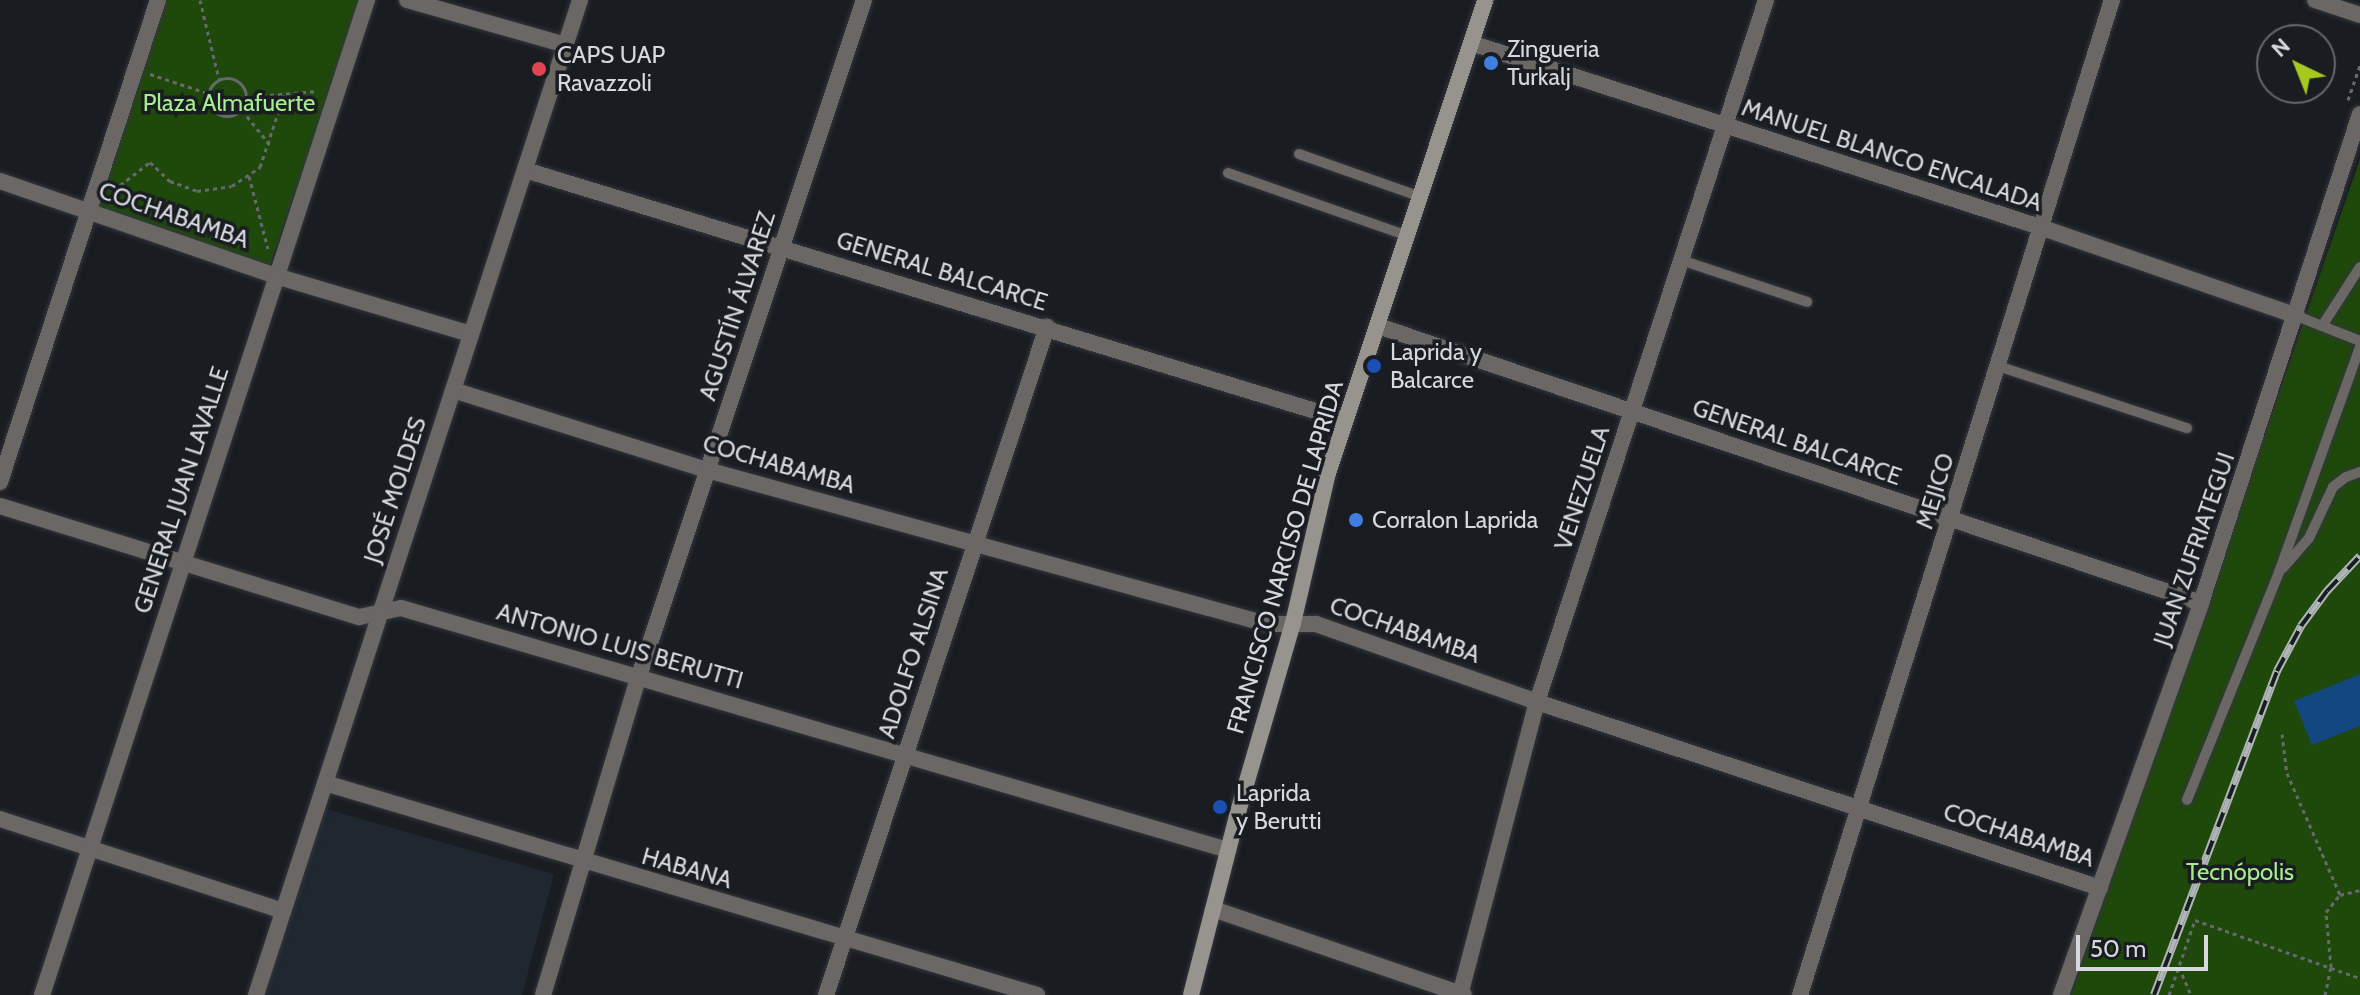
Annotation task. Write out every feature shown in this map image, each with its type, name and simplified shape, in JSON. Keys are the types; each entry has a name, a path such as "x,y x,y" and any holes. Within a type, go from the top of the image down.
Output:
{"main road":[{"name":"FRANCISCO NARCISO DE LAPRIDA","path":"1191,995 1228,850 1293,623 1328,473 1485,0"}],"street":[{"path":"0,482 158,0"},
{"name":"GENERAL JUAN LAVALLE","path":"42,995 367,0"},
{"path":"407,0 566,45"},
{"name":"JOSÉ MOLDES","path":"256,995 580,0"},
{"name":"AGUSTÍN ÁLVAREZ","path":"543,995 639,676 864,0"},
{"name":"VENEZUELA","path":"1462,995 1537,702 1766,0"},
{"name":"MEJICO","path":"1800,995 1857,807 1952,520 2112,0"},
{"path":"2315,0 2360,15"},
{"name":"MANUEL BLANCO ENCALADA","path":"1471,43 2040,227 2297,316"},
{"name":"JUAN ZUFRIATEGUI","path":"2061,995 2201,603 2297,316 2360,114"},
{"name":"GENERAL BALCARCE","path":"525,170 1345,420"},
{"name":"COCHABAMBA","path":"0,181 276,276 471,334"},
{"name":"GENERAL BALCARCE","path":"1378,326 2201,603"},
{"name":"ADOLFO ALSINA","path":"826,995 1047,327"},
{"name":"COCHABAMBA","path":"453,390 707,470 1267,624 1316,624 1537,702 2100,888"},
{"name":"ANTONIO LUIS BERUTTI","path":"0,506 359,617 401,608 1228,850"},
{"name":"HABANA","path":"325,783 1037,995"},
{"path":"0,819 283,911"},
{"path":"1213,909 1462,995"}],"lane":[{"path":"1299,154 1421,197"},
{"path":"1228,173 1408,236"},
{"path":"1681,260 1807,302"},
{"path":"2322,326 2360,267"},
{"path":"2187,800 2279,572 2360,344 2297,316"},
{"path":"1998,366 2187,428"},
{"path":"2279,572 2309,538 2333,487 2346,477 2360,472"}],"path":[{"path":"200,0 219,79"},
{"path":"135,69 207,93"},
{"path":"219,79 238,80 246,97 242,109 231,116 218,114 209,106 207,93 219,79"},
{"path":"246,97 337,90"},
{"path":"114,191 150,162 170,181 197,191 232,186 260,167 270,145 285,92"},
{"path":"242,109 270,145"},
{"path":"249,176 276,276"},
{"path":"2282,734 2287,773 2340,895"},
{"path":"2325,995 2331,967 2326,912 2340,895 2360,890"},
{"path":"2169,995 2195,920 2360,978"},
{"path":"2179,967 2189,995"}],"shaded area":[{"path":"323,808 554,874 522,995 263,995"}],"green space":[{"name":"Plaza Almafuerte","path":"165,0 362,0 270,265 97,206"},
{"name":"Tecnópolis","path":"2360,159 2360,995 2071,995"}],"building":[{"path":"2360,674 2360,726 2312,745 2294,701"}],"railway":[{"path":"2154,995 2277,671 2301,626 2327,591 2360,556"}],"place":[{"name":"Zingueria Turkalj","path":"1491,63"},
{"name":"CAPS UAP Ravazzoli","path":"539,69"},
{"name":"Laprida y Balcarce","path":"1374,366"},
{"name":"Corralon Laprida","path":"1356,520"},
{"name":"Laprida y Berutti","path":"1220,807"}]}
